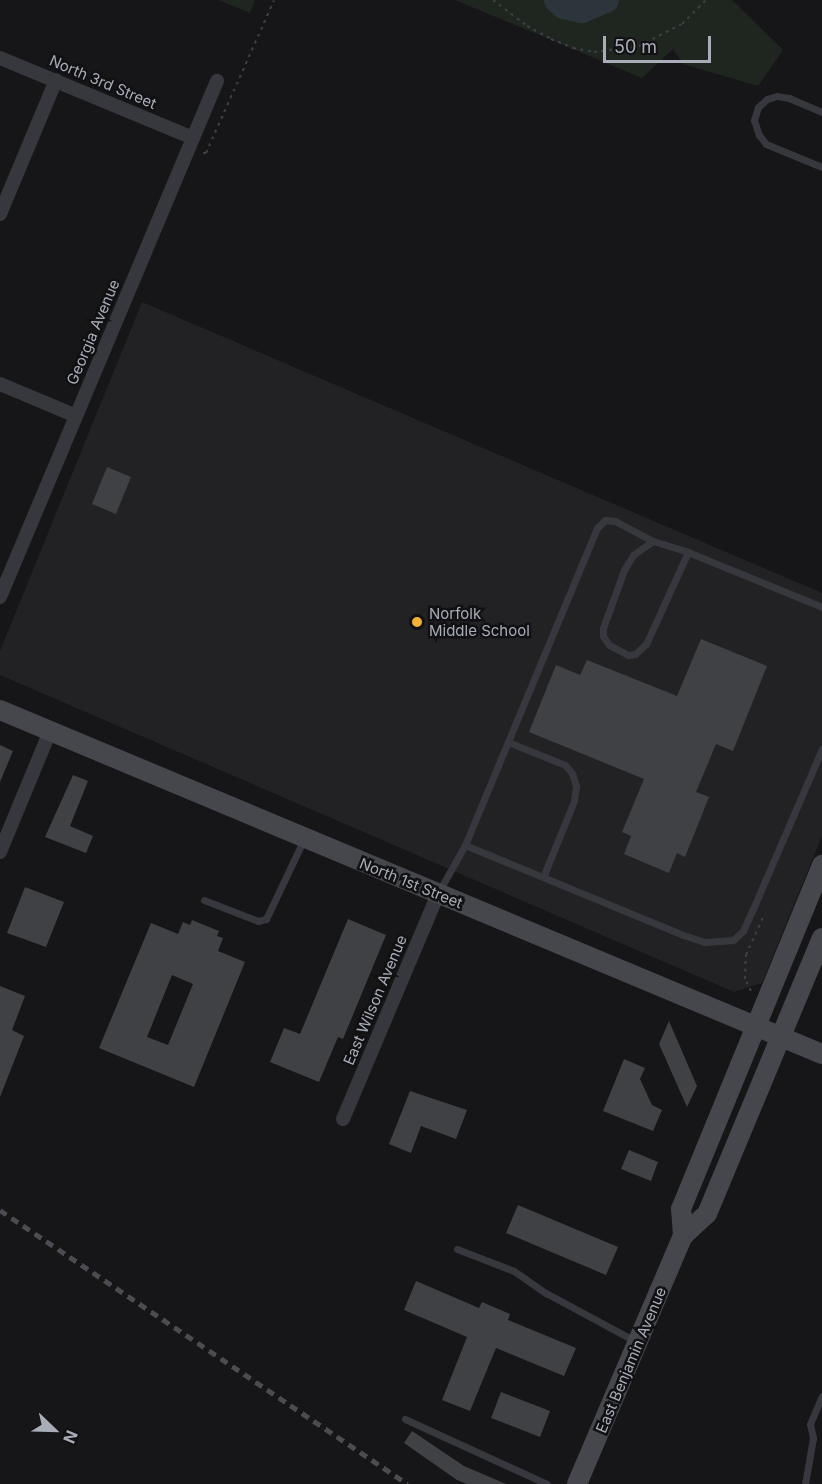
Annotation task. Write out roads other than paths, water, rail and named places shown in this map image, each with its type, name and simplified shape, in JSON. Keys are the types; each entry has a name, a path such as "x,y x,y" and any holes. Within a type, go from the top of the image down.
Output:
{"main road":[{"name":"North 1st Street","path":"0,710 822,1054"},
{"name":"East Benjamin Avenue","path":"683,1236 681,1209 758,1026 822,865"},
{"name":"East Benjamin Avenue","path":"577,1484 683,1236 707,1214 822,938"}],"street":[{"name":"North 3rd Street","path":"0,58 56,80 191,143"},
{"path":"0,214 56,80"},
{"name":"Georgia Avenue","path":"0,597 217,81"},
{"path":"0,384 75,416"},
{"path":"0,852 50,730"},
{"name":"East Wilson Avenue","path":"343,1119 438,894"}],"lane":[{"path":"822,112 789,98 777,96 767,99 758,107 754,120 759,135 766,144 822,166"},
{"path":"438,894 465,845 597,528 605,520 615,521 653,541 688,552 822,607"},
{"path":"653,541 633,555 624,570 603,628 603,636 609,645 628,655 635,654 646,644 688,552"},
{"path":"508,742 565,765 572,773 576,786 574,801 544,875"},
{"path":"465,845 544,875 683,935 705,942 733,940 743,931 822,749"},
{"path":"204,900 258,921 266,919 304,839"},
{"path":"457,1249 514,1271 546,1293 639,1343"},
{"path":"805,1484 813,1438 810,1424 822,1396"},
{"path":"405,1419 547,1484"}],"waterway":[{"path":"557,0 564,6 582,10 606,0"}],"railway":[{"path":"0,1210 407,1484"}],"place":[{"name":"Norfolk Middle School","path":"417,622"}]}
